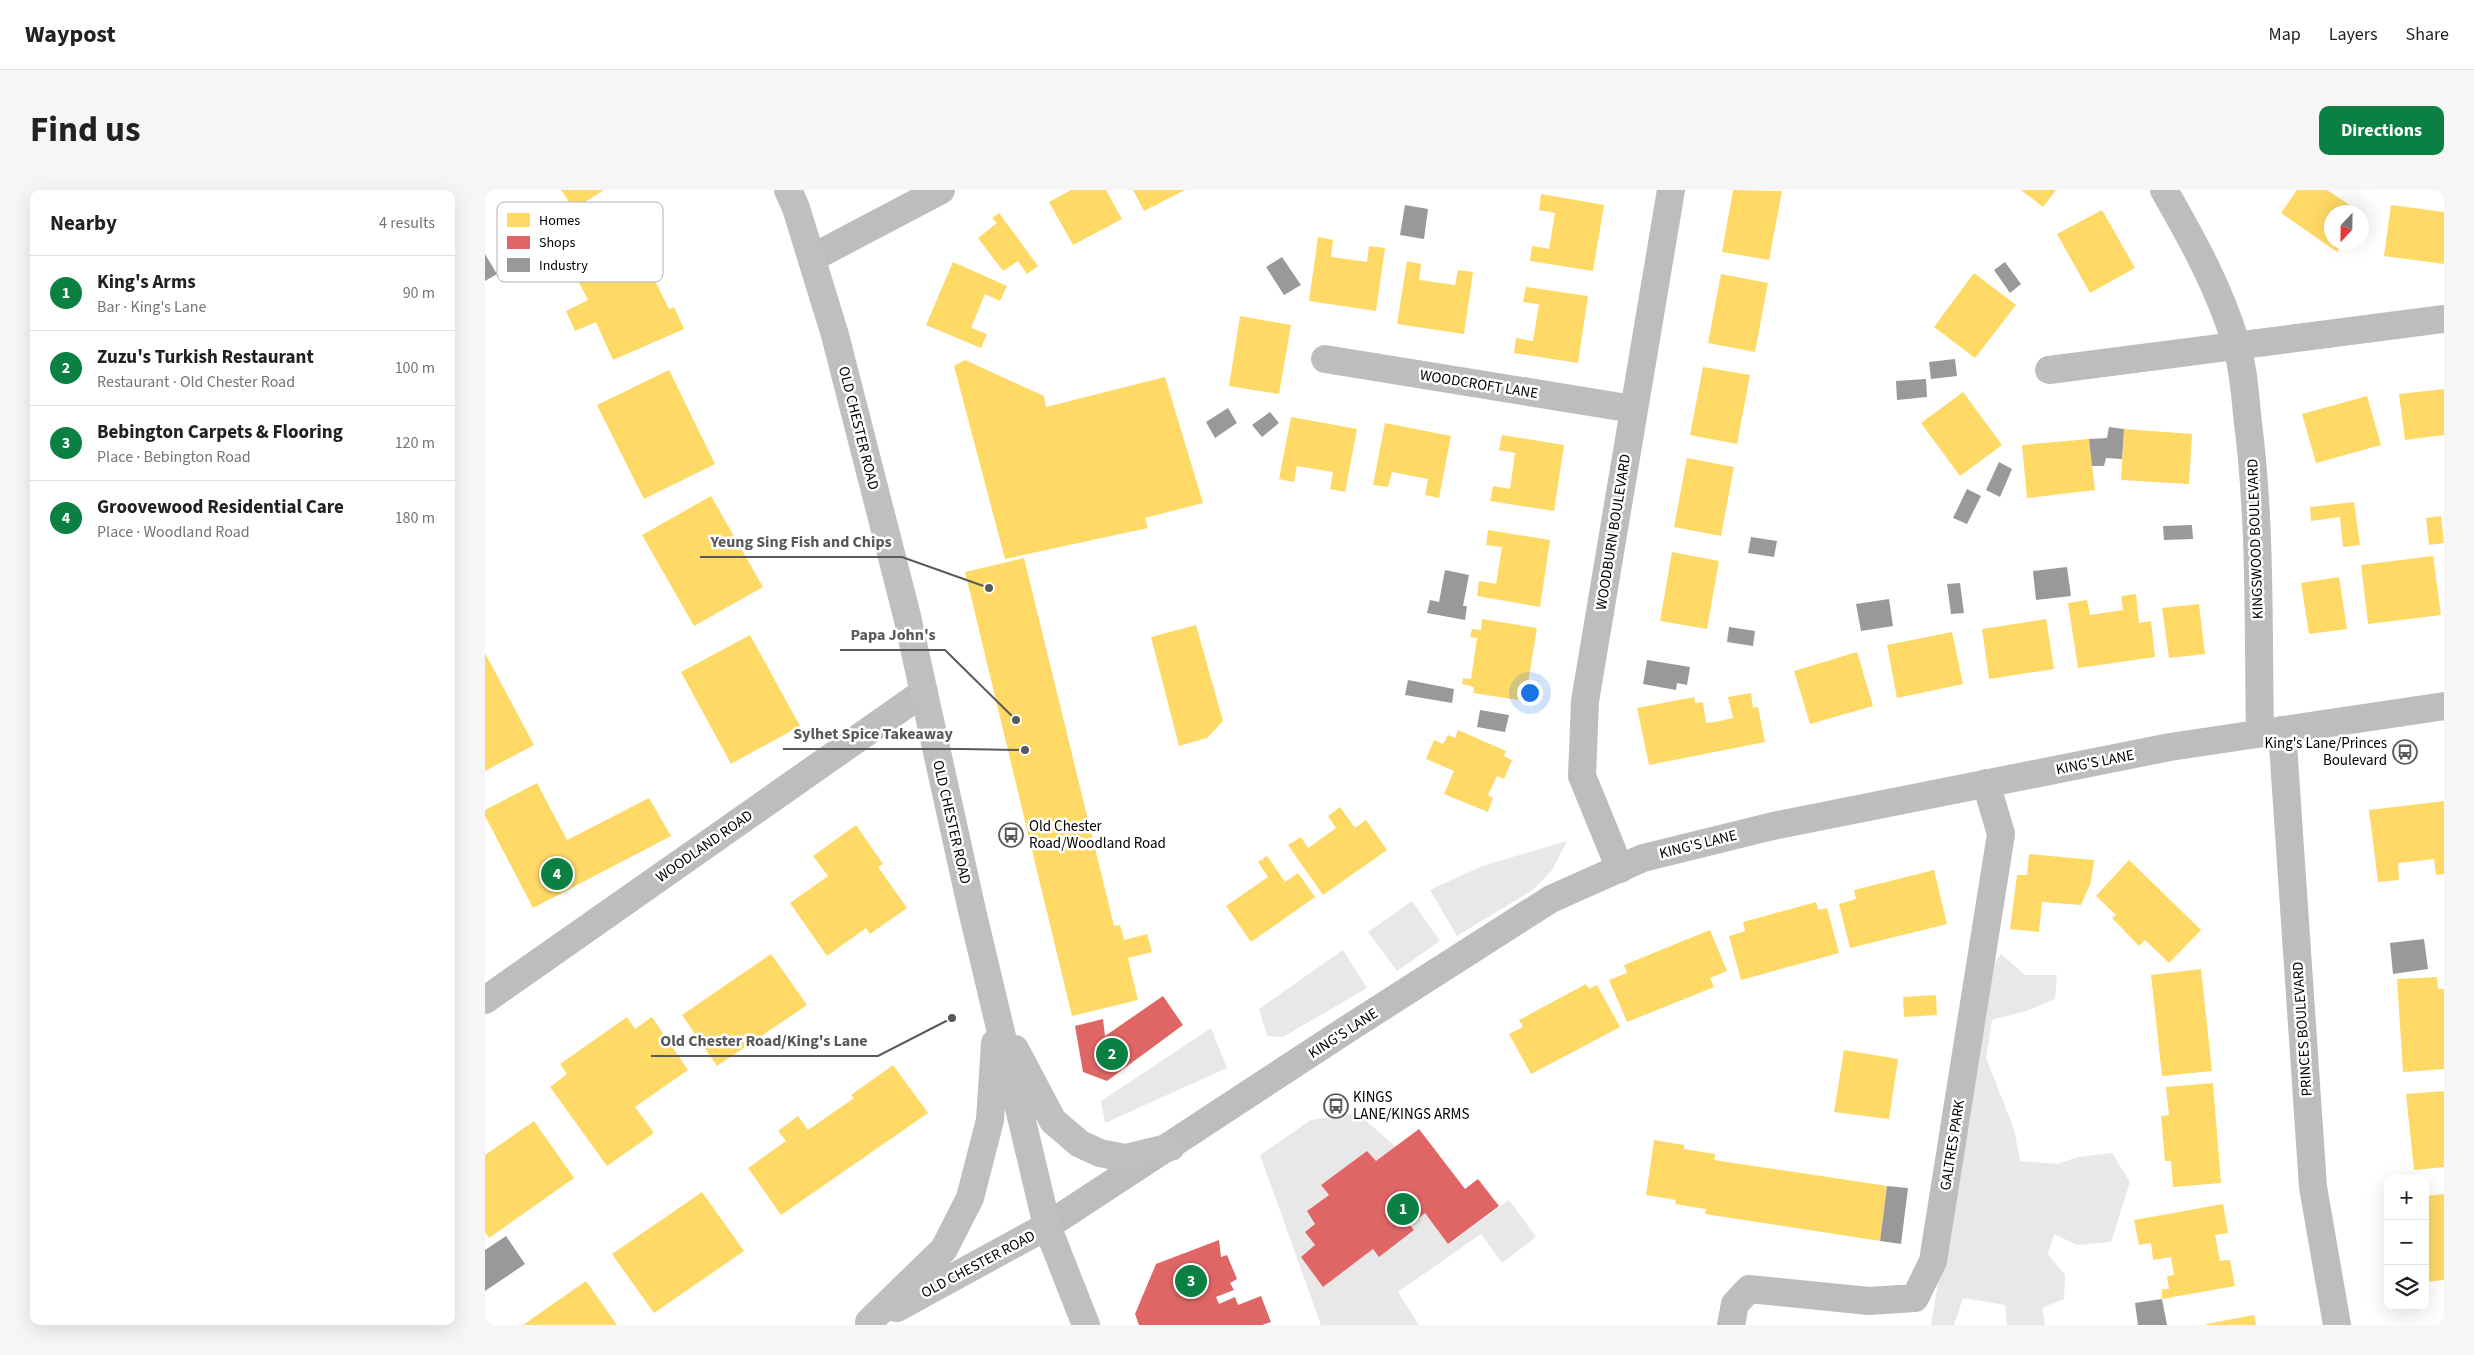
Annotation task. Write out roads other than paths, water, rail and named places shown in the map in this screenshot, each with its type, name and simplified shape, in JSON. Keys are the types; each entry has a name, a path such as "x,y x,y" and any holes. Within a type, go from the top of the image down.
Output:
{"main road":[{"name":"OLD CHESTER ROAD","path":"788,190 812,258 840,354 907,616 1047,1226 867,1324"},
{"path":"997,1014 1053,1121 1080,1144 1100,1153 1125,1158 1171,1147"},
{"path":"867,1324 944,1249 970,1198 990,1120 997,1014"},
{"path":"1047,1226 1086,1325"}],"street":[{"path":"812,258 941,190"},
{"name":"WOODBURN BOULEVARD","path":"1620,868 1582,776 1585,701 1671,190"},
{"name":"KINGSWOOD BOULEVARD","path":"2163,190 2197,247 2223,305 2237,346 2253,466 2271,732"},
{"path":"2049,370 2444,319"},
{"name":"WOODCROFT LANE","path":"1325,359 1633,409"},
{"name":"WOODLAND ROAD","path":"485,1000 924,692"},
{"name":"KING'S LANE","path":"1047,1226 1171,1147 1346,1030 1551,899 1643,858 1773,826 2170,747 2444,706"},
{"name":"PRINCES BOULEVARD","path":"2271,732 2313,1187 2337,1325"},
{"name":"GALTRES PARK","path":"1731,1325 1735,1304 1749,1289 1869,1301 1915,1298 1933,1261 2001,834 1986,783"}],"place":[{"name":"Yeung Sing Fish and Chips","path":"989,588"},
{"name":"Papa John's","path":"1016,720"},
{"name":"Sylhet Spice Takeaway","path":"1025,750"},
{"name":"King's Lane/Princes Boulevard","path":"2405,752"},
{"name":"Old Chester Road/Woodland Road","path":"1011,835"},
{"name":"Groovewood Residential Care","path":"557,874"},
{"name":"Old Chester Road/King's Lane","path":"952,1018"},
{"name":"Zuzu's Turkish Restaurant","path":"1112,1054"},
{"name":"KINGS LANE/KINGS ARMS","path":"1336,1106"},
{"name":"King's Arms","path":"1403,1209"},
{"name":"Bebington Carpets & Flooring","path":"1191,1281"}]}
